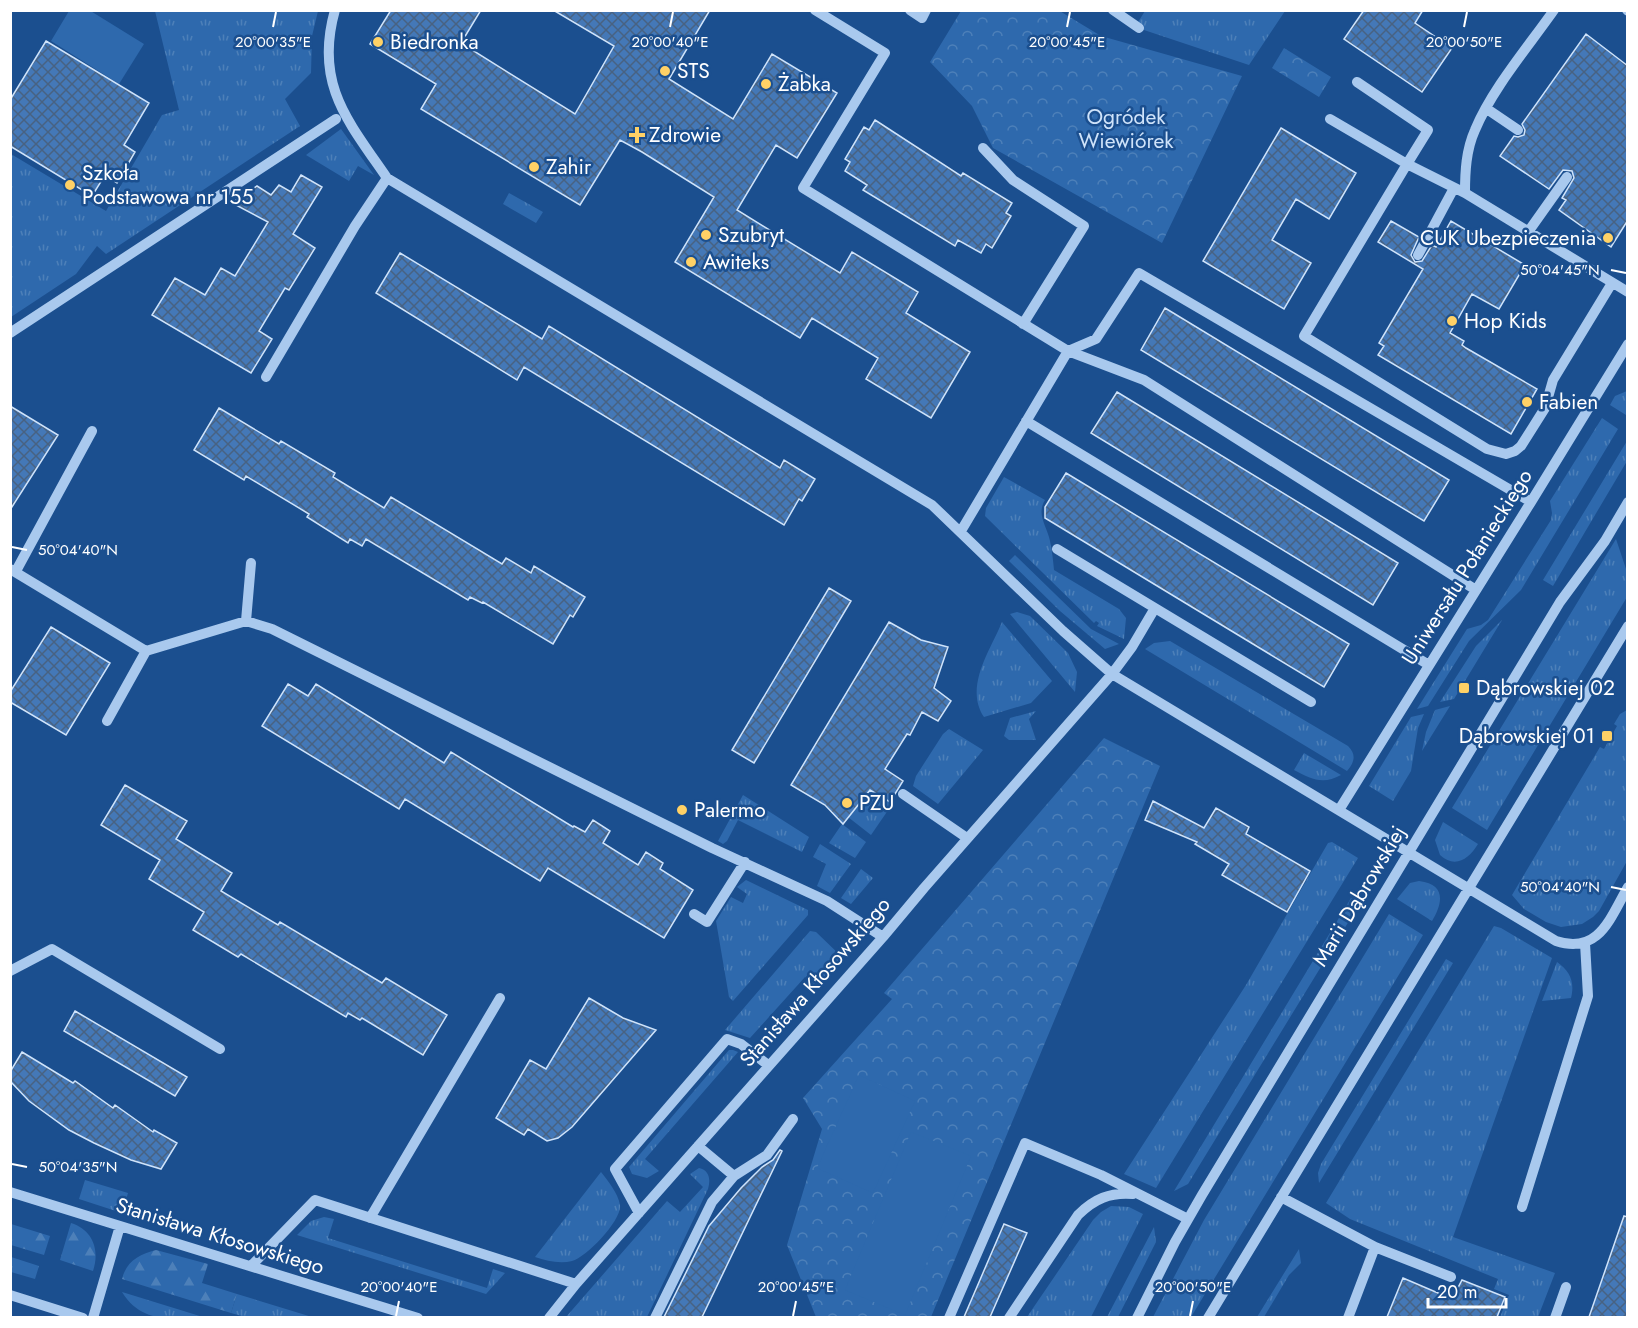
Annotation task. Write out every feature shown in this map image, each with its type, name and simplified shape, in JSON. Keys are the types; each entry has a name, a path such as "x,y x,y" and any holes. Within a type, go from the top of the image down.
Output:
{"street":[{"path":"335,10 331,24 328,67 335,96 344,114 387,178 932,505 1063,631 1112,674 1556,941 1570,945 1585,943 1596,937 1604,928 1628,887"},
{"path":"815,10 885,53 803,188 1068,351 1144,380 1476,590"},
{"path":"910,10 922,18 926,10"},
{"path":"1113,10 1139,28"},
{"path":"1465,193 1466,161 1474,130 1499,86 1554,10"},
{"path":"1358,82 1428,130 1304,336 1494,453 1506,454 1519,449 1545,408 1553,380 1612,283"},
{"path":"1487,109 1518,130"},
{"path":"10,333 336,119"},
{"path":"1330,119 1407,164 1465,193 1628,292"},
{"path":"982,148 1013,180 1084,226 1023,324"},
{"path":"1528,232 1567,177"},
{"path":"266,377 355,226 387,178"},
{"path":"1418,255 1454,188"},
{"path":"961,531 1068,351 1096,339 1139,273 1532,502"},
{"name":"Uniwersału Połanieckiego","path":"1339,810 1628,344"},
{"path":"1026,421 1429,665"},
{"path":"92,431 13,570 146,651"},
{"name":"Marii Dąbrowskiej","path":"1137,1317 1188,1219 1409,852 1560,602 1605,541 1628,502"},
{"path":"1057,549 1311,702"},
{"path":"246,621 251,563"},
{"name":"Stanisława Kłosowskiego","path":"549,1317 1112,674 1132,647 1155,608"},
{"path":"107,721 146,651 246,621 273,629 703,844 827,901 883,937"},
{"path":"1208,1317 1628,626"},
{"path":"903,794 967,838"},
{"path":"694,914 707,922 745,862"},
{"path":"1522,1207 1588,996 1585,943"},
{"path":"10,971 52,949 219,1049"},
{"path":"370,1218 500,998"},
{"path":"639,1213 615,1169 727,1039 741,1044 768,1065"},
{"path":"655,1317 712,1202 734,1176 767,1155 793,1119"},
{"path":"949,1317 1025,1143 1101,1175 1188,1219"},
{"path":"698,1146 734,1176"},
{"name":"Stanisława Kłosowskiego","path":"10,1192 418,1317"},
{"path":"1009,1317 1078,1215 1086,1207 1109,1195 1136,1194"},
{"path":"1281,1197 1375,1247 1451,1277"},
{"path":"251,1266 315,1200 576,1284"},
{"path":"93,1317 120,1226"},
{"path":"1348,1317 1375,1247"},
{"path":"1555,1317 1566,1287"},
{"path":"10,1295 83,1317"}],"green space":[{"path":"89,10 144,44 119,84 51,41 69,11"},
{"name":"Ogródek Wiewiórek","path":"1058,10 1101,36 1242,76 1162,243 993,148 972,106 930,62 961,11"},
{"path":"155,11 318,11 312,36 311,73 285,99 300,126 106,254 97,246 76,274 11,317 11,154 106,211 162,115 179,110"},
{"path":"1145,11 1285,11 1249,65 1135,27"},
{"path":"1284,48 1331,77 1319,97 1272,68"},
{"path":"341,129 374,175 358,166 349,181 306,155"},
{"path":"509,193 543,212 536,223 503,204"},
{"path":"1627,391 1628,414 1626,415 1610,405 1615,396"},
{"path":"1602,418 1618,429 1521,590 1469,641 1428,706 1417,709 1467,629 1481,625 1488,620 1551,520 1550,501"},
{"path":"1627,441 1627,461 1553,586 1543,580"},
{"path":"1004,477 1045,500 1042,516 1050,541 1054,570 1119,609 1126,618 1124,639 1097,626 1099,623 1096,621 1094,623 985,516 986,508"},
{"path":"1616,539 1627,572 1627,597 1487,830 1452,808"},
{"path":"1015,555 1091,629 1119,644 1105,649 1060,611 1009,561"},
{"path":"1017,612 1030,616 1068,653 1077,672 1075,692 1010,614"},
{"path":"1502,620 1454,699 1440,702 1476,646"},
{"path":"1002,622 1052,681 1031,703 984,717 977,694 978,681"},
{"path":"1170,641 1348,746 1351,749 1353,762 1347,771 1145,649 1154,643"},
{"path":"1450,706 1422,751 1426,732 1435,710"},
{"path":"1627,710 1627,861 1599,911 1593,917 1582,924 1561,927 1546,922 1524,909 1512,895 1600,747 1604,749 1617,726 1614,724 1620,714"},
{"path":"1036,711 1029,719 1036,740 1009,740 1004,736 1010,718"},
{"path":"1424,714 1418,728 1411,771 1393,801 1369,786 1411,717"},
{"path":"949,729 983,750 938,804 913,786 916,776 943,734"},
{"path":"1104,738 1160,766 931,1317 816,1317 787,1245 822,1129 803,1098 892,999 884,993"},
{"path":"1304,753 1341,775 1328,780 1317,780 1294,770"},
{"path":"870,790 893,803 871,835 848,817"},
{"path":"743,795 809,837 802,852 738,820 727,841 723,844 718,841"},
{"path":"1443,822 1478,844 1466,858 1456,862 1440,855 1435,840"},
{"path":"842,824 866,842 855,858 829,843"},
{"path":"1332,842 1358,858 1156,1188 1124,1174 1246,985 1328,843"},
{"path":"820,844 851,864 830,893 817,886 826,864 813,857"},
{"path":"861,869 873,878 851,904 841,898"},
{"path":"746,880 808,910 808,915 733,1001 729,997 716,921 731,897 743,903 747,894 737,887"},
{"path":"1419,881 1434,886 1440,895 1438,908 1432,921 1397,899 1410,883"},
{"path":"1351,898 1360,903 1188,1184 1174,1191"},
{"path":"1389,914 1423,935 1191,1317 1153,1317 1204,1220"},
{"path":"1494,926 1552,958 1453,1237 1555,1273 1538,1317 1500,1317 1509,1295 1494,1289 1498,1279 1350,1219 1326,1203"},
{"path":"810,931 816,932 844,959 820,985 814,984 805,977 750,1038 725,1030"},
{"path":"1446,959 1453,963 1319,1183 1318,1173 1321,1164"},
{"path":"1557,962 1570,977 1571,998 1542,1001"},
{"path":"729,1050 738,1052 645,1159 659,1171 647,1178 632,1174 629,1167"},
{"path":"859,1075 915,1101 873,1193 817,1168"},
{"path":"911,1132 971,1156 905,1315 845,1290"},
{"path":"699,1168 708,1176 708,1189 647,1317 566,1317 667,1201 680,1212 703,1187 690,1174"},
{"path":"601,1172 610,1183 620,1205 619,1212 610,1228 586,1253 572,1261 553,1262 535,1257"},
{"path":"85,1180 128,1193 122,1213 79,1199"},
{"path":"1111,1206 1129,1207 1143,1214 1091,1317 1027,1317 1093,1220"},
{"path":"324,1217 334,1219 328,1238 487,1288 493,1269 505,1273 486,1294 297,1235 311,1221"},
{"path":"71,1223 85,1230 93,1242 96,1256 93,1271 60,1260"},
{"path":"11,1224 50,1236 44,1255 11,1245"},
{"path":"1154,1227 1156,1242 1118,1317 1107,1317"},
{"path":"1299,1249 1301,1263 1289,1275 1264,1317 1257,1317"},
{"path":"156,1250 208,1264 202,1283 237,1294 231,1313 122,1279 130,1263"},
{"path":"11,1257 39,1266 35,1279 11,1272"},
{"path":"122,1292 203,1317 168,1318 148,1314 138,1310"},
{"path":"237,1294 312,1317 245,1317 231,1313"}],"building":[{"path":"391,10 481,10 461,43 575,114 614,46 553,10 710,10 669,79 733,119 772,54 837,93 797,158 776,145 737,210 840,273 852,252 918,292 906,313 970,352 931,418 866,379 878,358 812,318 800,338 675,262 714,197 642,152 620,140 580,205 421,109 436,84 370,44"},
{"path":"1364,10 1423,10 1415,23 1452,48 1422,92 1344,39"},
{"path":"1586,34 1628,66 1628,220 1611,247 1559,210 1566,200 1562,198 1574,178 1572,171 1563,170 1549,189 1500,156 1514,136 1524,135 1525,130 1522,124"},
{"path":"46,41 149,103 124,145 135,152 117,183 105,175 92,196 10,146 10,100"},
{"path":"875,120 961,176 963,173 1012,203 1006,213 1011,216 992,248 986,244 981,253 958,240 955,246 863,190 867,185 845,171 850,162 845,159 864,127 869,130"},
{"path":"1281,128 1356,173 1329,219 1296,199 1272,240 1311,263 1284,309 1203,261"},
{"path":"301,175 322,187 293,234 315,248 289,290 285,288 259,331 272,339 251,373 152,315 175,278 205,295 221,268 235,276 268,222 232,203 257,186 271,195 279,185 291,192"},
{"path":"1391,221 1419,237 1411,255 1415,262 1422,261 1432,245 1436,247 1451,221 1525,265 1499,309 1472,294 1450,333 1464,341 1462,345 1466,348 1537,389 1511,434 1378,355 1384,346 1379,343 1423,269 1378,242"},
{"path":"400,253 542,339 549,326 780,468 784,460 815,479 802,501 799,499 784,525 524,367 517,380 376,293"},
{"path":"1165,308 1449,480 1424,521 1141,350"},
{"path":"1117,392 1398,563 1373,605 1091,433"},
{"path":"10,406 58,435 10,510"},
{"path":"219,408 279,444 281,441 335,473 333,477 384,508 391,497 502,564 506,558 531,573 534,566 585,597 573,617 570,615 553,644 483,602 470,597 468,600 366,539 362,546 350,539 348,543 307,517 309,514 246,476 244,480 194,450"},
{"path":"1066,473 1349,644 1324,687 1045,518 1045,507"},
{"path":"829,588 851,601 754,763 732,750"},
{"path":"889,622 921,640 948,647 934,688 951,701 938,721 922,712 910,735 907,734 885,769 903,781 890,802 870,790 843,824 825,805 791,785"},
{"path":"51,627 110,663 66,735 10,702 10,692"},
{"path":"288,684 308,696 316,684 444,763 451,752 573,827 585,832 593,820 610,831 603,843 638,865 646,852 663,863 660,869 693,890 664,938 548,868 540,881 405,799 399,809 262,726"},
{"path":"125,785 187,821 176,839 232,873 221,891 278,925 280,922 382,983 386,978 447,1015 423,1055 362,1018 360,1020 348,1013 346,1017 241,954 238,957 193,930 204,912 149,879 160,860 101,825"},
{"path":"1153,801 1204,828 1216,808 1249,827 1246,834 1310,871 1287,912 1222,875 1229,864 1195,844 1197,842 1145,820"},
{"path":"589,998 623,1018 656,1030 572,1127 558,1138 547,1141 528,1129 524,1135 496,1118 530,1060 546,1069"},
{"path":"75,1011 187,1077 175,1096 64,1031"},
{"path":"22,1052 73,1083 75,1081 113,1108 115,1105 153,1132 154,1130 177,1143 161,1169 131,1160 94,1143 69,1130 29,1101 10,1081 10,1072"},
{"path":"780,1150 782,1151 702,1317 664,1317 709,1226 741,1188 762,1167 773,1160"},
{"path":"1624,1216 1628,1217 1628,1317 1589,1317"},
{"path":"1004,1224 1027,1233 990,1317 964,1317"},
{"path":"1403,1278 1452,1299 1462,1280 1505,1297 1497,1317 1387,1317"}],"place":[{"name":"Biedronka","path":"378,42"},
{"name":"STS","path":"665,71"},
{"name":"Żabka","path":"766,84"},
{"name":"Zdrowie","path":"637,135"},
{"name":"Zahir","path":"534,167"},
{"name":"Szkoła Podstawowa nr 155","path":"70,185"},
{"name":"Szubryt","path":"706,235"},
{"name":"CUK Ubezpieczenia","path":"1608,238"},
{"name":"Awiteks","path":"691,262"},
{"name":"Hop Kids","path":"1452,321"},
{"name":"Fabien","path":"1527,402"},
{"name":"Dąbrowskiej 02","path":"1464,688"},
{"name":"Dąbrowskiej 01","path":"1607,736"},
{"name":"PZU","path":"847,803"},
{"name":"Palermo","path":"682,810"}]}
